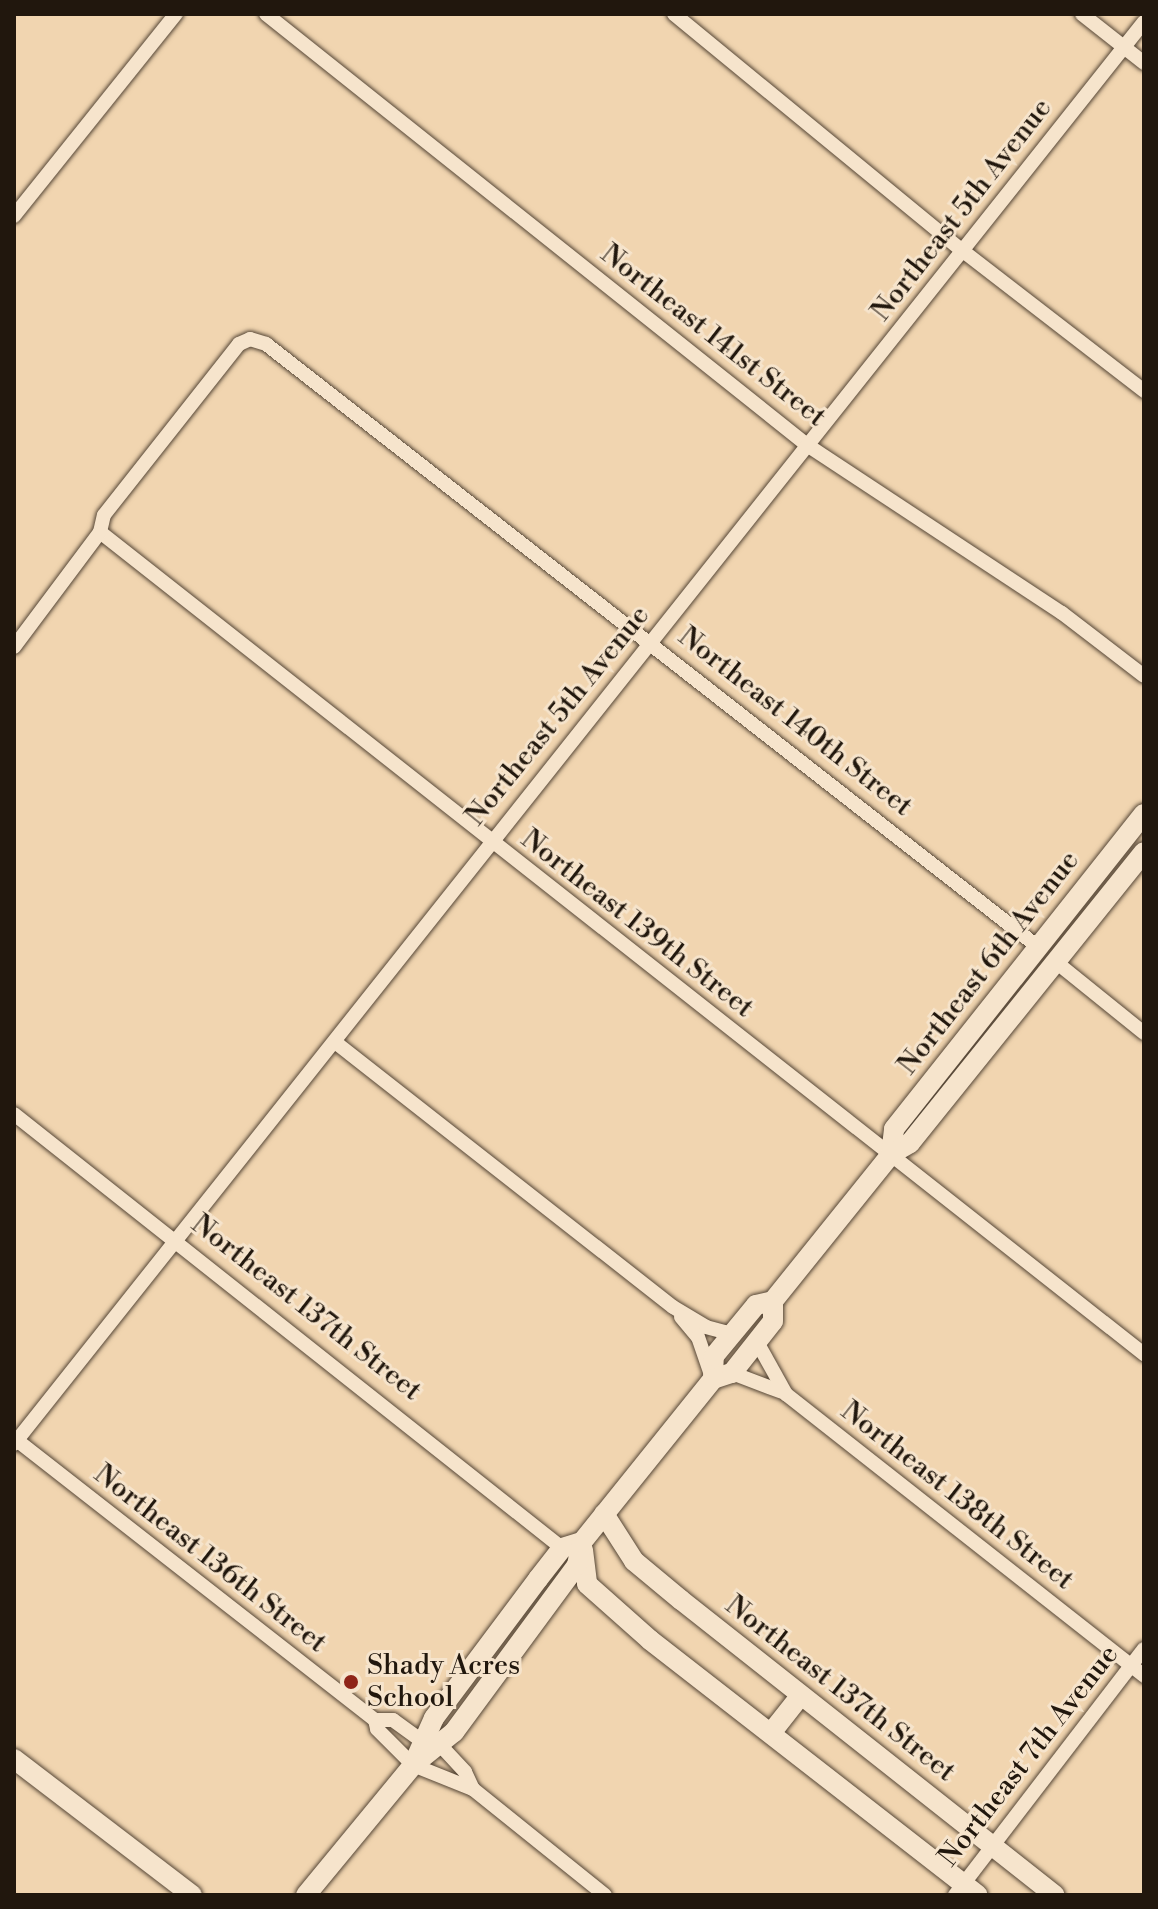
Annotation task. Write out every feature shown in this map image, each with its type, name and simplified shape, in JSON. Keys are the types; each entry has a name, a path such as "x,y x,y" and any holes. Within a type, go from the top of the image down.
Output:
{"main road":[{"name":"Northeast 6th Avenue","path":"891,1154 894,1129 1144,814"},
{"path":"1069,945 1082,913 1144,833"},
{"name":"Northeast 6th Avenue","path":"722,1376 714,1356 756,1305 773,1301 891,1154 910,1143 1144,852"},
{"name":"Northeast 6th Avenue","path":"413,1765 421,1740 572,1545 604,1514 722,1376 757,1342 773,1321 773,1301"},
{"name":"Northeast 137th Street","path":"604,1514 634,1561 1055,1895"},
{"name":"Northeast 6th Avenue","path":"306,1895 413,1765 442,1747 577,1565 572,1545"},
{"path":"572,1545 587,1584 965,1891"},
{"path":"771,1733 801,1695"},
{"path":"14,1759 192,1895"}],"street":[{"path":"14,216 176,14"},
{"name":"Northeast 141st Street","path":"266,14 807,445 1062,613 1144,676"},
{"path":"674,14 963,251 1144,391"},
{"path":"1082,14 1144,63"},
{"name":"Northeast 5th Avenue","path":"15,1441 1144,22"},
{"name":"Northeast 140th Street","path":"100,532 104,515 239,344 250,339 266,344 651,641 1038,947"},
{"path":"14,647 100,532"},
{"name":"Northeast 139th Street","path":"100,532 490,843 1144,1354"},
{"path":"1056,962 1144,1033"},
{"path":"335,1042 673,1307 706,1327 732,1334"},
{"name":"Northeast 137th Street","path":"14,1114 173,1241 572,1545"},
{"path":"673,1307 698,1337 722,1376 786,1394"},
{"name":"Northeast 138th Street","path":"757,1342 767,1369 786,1394 1144,1676"},
{"name":"Northeast 136th Street","path":"15,1441 375,1720 393,1720 421,1740"},
{"name":"Northeast 7th Avenue","path":"965,1891 993,1845 1144,1649"},
{"name":"Northeast 136th Street","path":"375,1720 377,1729 413,1765 473,1789 605,1895"},
{"name":"Northeast 136th Street","path":"442,1747 465,1772 473,1789"}],"place":[{"name":"Shady Acres School","path":"351,1682"}]}
